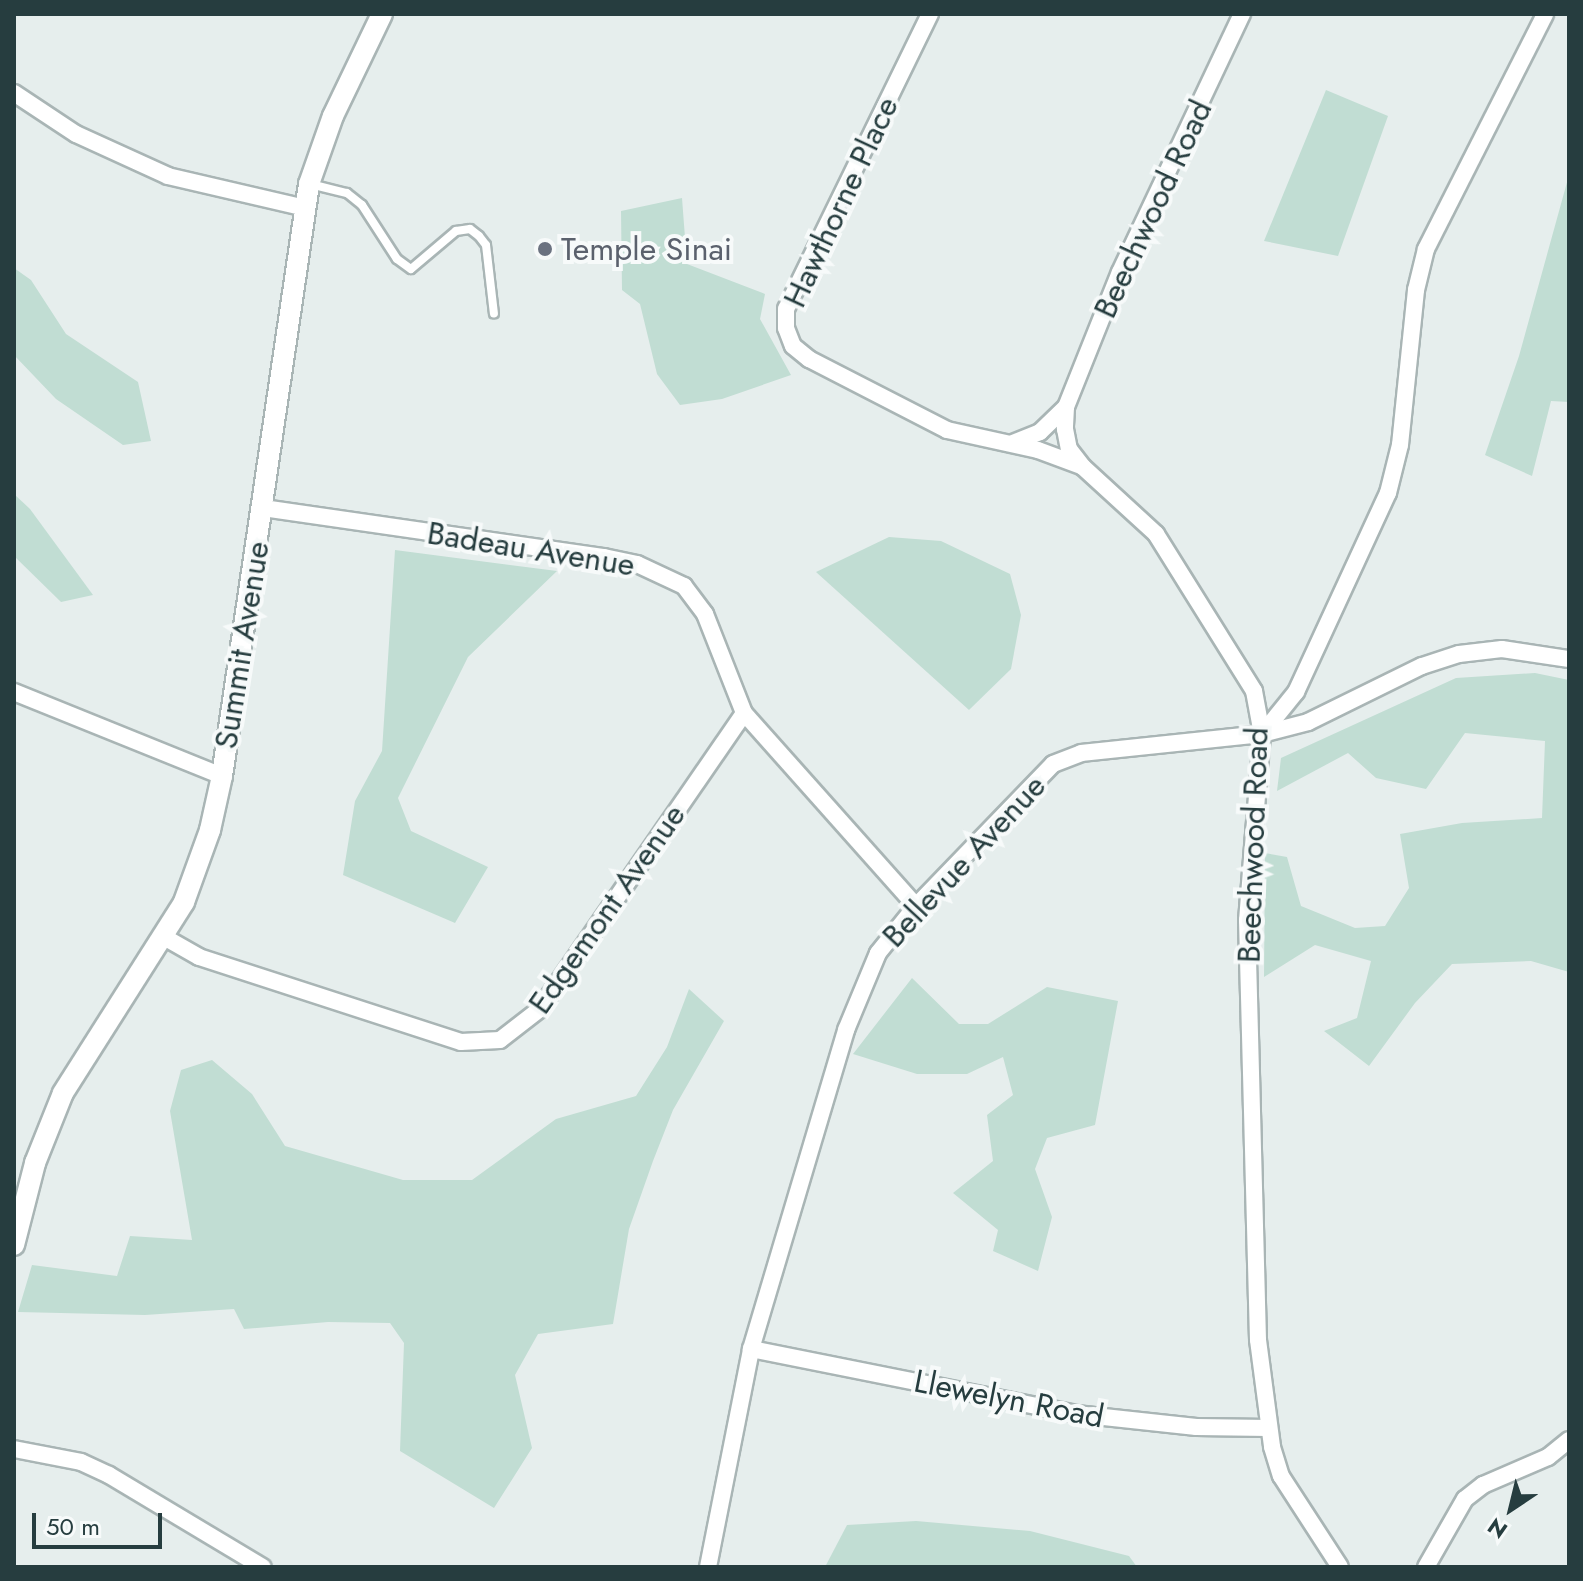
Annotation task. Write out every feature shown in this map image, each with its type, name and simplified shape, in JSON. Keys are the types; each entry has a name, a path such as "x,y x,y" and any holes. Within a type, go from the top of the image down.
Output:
{"street":[{"name":"Summit Avenue","path":"14,1245 35,1163 63,1093 95,1035 164,937 200,862 222,776 309,184 333,116 382,14"},
{"name":"Hawthorne Place","path":"930,14 786,309 786,328 793,346 809,359 933,423 1013,443 1083,467"},
{"name":"Beechwood Road","path":"1242,14 1132,245 1066,407 1069,449 1083,467 1156,534 1254,691 1262,734 1247,920 1258,1340 1269,1428 1281,1476 1340,1567"},
{"path":"1262,734 1296,692 1388,493 1400,445 1416,290 1426,249 1545,14"},
{"path":"14,93 76,134 168,176 306,208"},
{"path":"1013,443 1040,432 1066,407"},
{"name":"Badeau Avenue","path":"263,508 604,557 664,574 684,586 700,605 744,713 916,906"},
{"name":"Bellevue Avenue","path":"708,1567 751,1349 846,1030 878,953 916,906 1053,764 1081,753 1262,734 1328,714 1422,666 1459,654 1502,649 1569,659"},
{"path":"14,692 222,776"},
{"name":"Edgemont Avenue","path":"164,937 199,957 461,1042 500,1040 540,1009 744,713"},
{"name":"Llewelyn Road","path":"751,1349 1076,1414 1196,1427 1269,1428"},
{"path":"1426,1567 1465,1499 1483,1485 1548,1457 1569,1440"},
{"path":"14,1449 55,1455 109,1475 263,1567"}],"lane":[{"path":"309,184 347,193 362,205 397,259 411,269 456,231 470,229 486,245 494,314"}],"green space":[{"path":"1326,90 1388,116 1338,256 1264,241"},
{"path":"1569,175 1569,402 1551,401 1532,476 1485,455 1519,356"},
{"path":"682,198 687,264 765,294 760,319 791,375 722,399 680,405 657,374 640,304 622,290 621,211"},
{"path":"14,268 31,280 66,334 138,382 151,441 123,445 56,399 14,355"},
{"path":"14,494 30,509 93,595 61,602 14,556"},
{"path":"889,537 941,541 1010,574 1021,615 1011,669 969,710 816,572"},
{"path":"395,550 557,571 468,657 398,798 411,831 488,867 455,923 343,875 355,801 382,751"},
{"path":"1535,673 1569,680 1569,972 1531,961 1452,964 1415,1003 1369,1066 1324,1031 1357,1018 1371,961 1315,945 1264,977 1265,853 1287,857 1301,906 1355,928 1385,926 1409,888 1400,834 1462,823 1542,818 1545,741 1465,733 1426,789 1376,778 1348,753 1277,791 1281,758 1456,678"},
{"path":"912,978 959,1024 988,1024 1047,987 1118,1001 1095,1125 1047,1138 1035,1169 1052,1217 1038,1271 993,1251 998,1230 953,1193 993,1161 987,1115 1013,1095 1003,1057 967,1074 917,1074 853,1054"},
{"path":"689,989 724,1021 673,1110 653,1161 629,1229 613,1324 538,1334 515,1375 532,1448 494,1508 400,1451 404,1343 390,1323 328,1322 244,1329 234,1309 145,1315 18,1312 32,1265 117,1276 130,1236 192,1240 170,1111 181,1070 212,1060 252,1094 285,1146 403,1180 472,1180 556,1119 636,1096 667,1047"},
{"path":"916,1521 1030,1531 1129,1556 1137,1567 825,1567 847,1525"}],"place":[{"name":"Temple Sinai","path":"545,249"}]}
